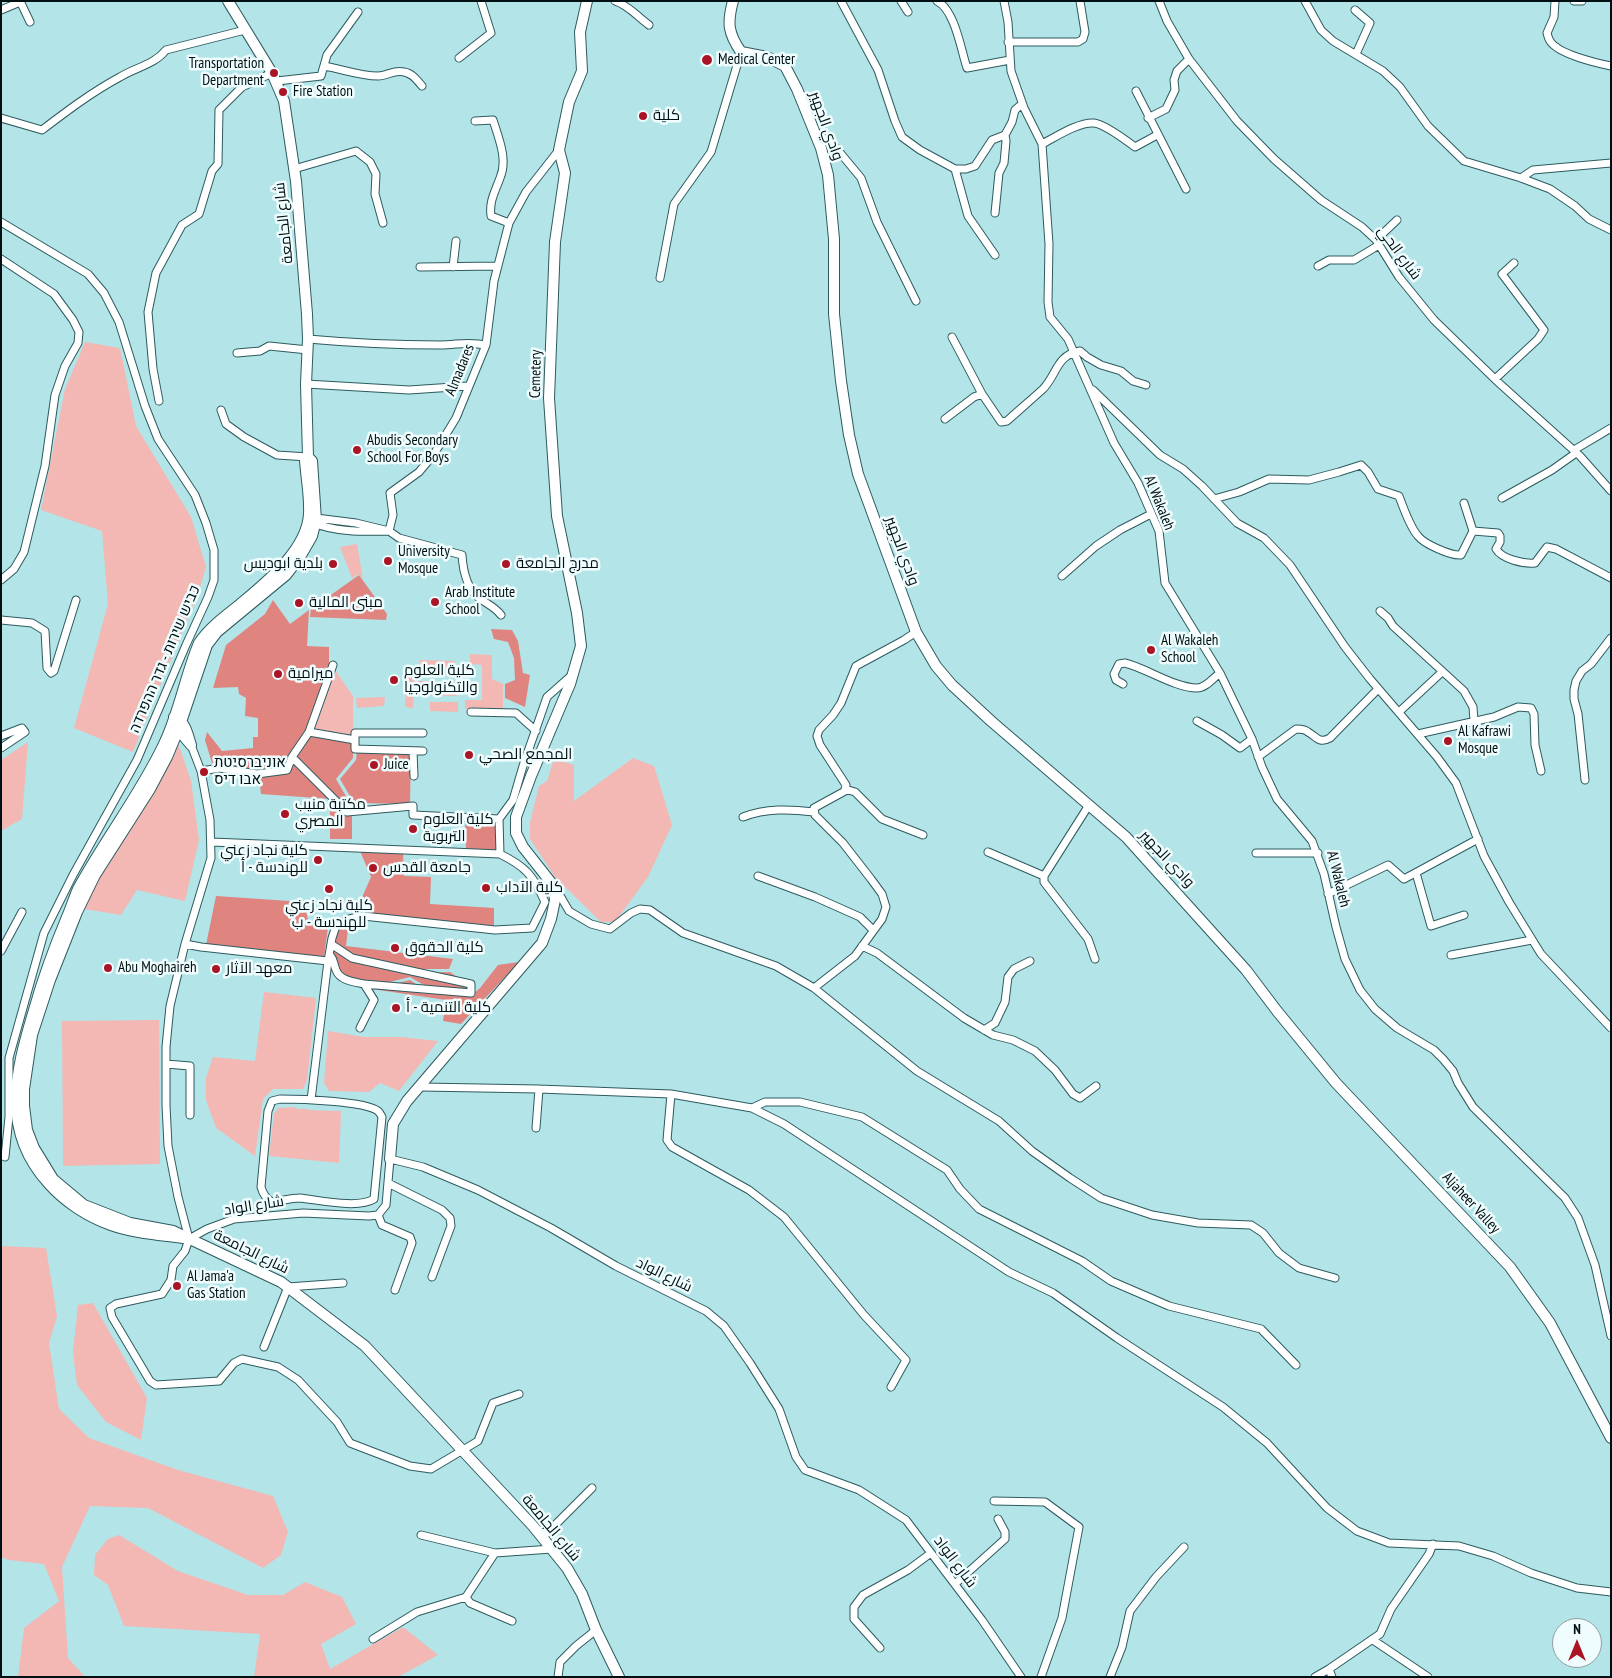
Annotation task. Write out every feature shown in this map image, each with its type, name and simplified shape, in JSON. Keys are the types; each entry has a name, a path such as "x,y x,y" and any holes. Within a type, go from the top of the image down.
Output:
{"street":[{"path":"1,10 20,1 30,22"},
{"name":"شارع الجامعة","path":"228,1 275,77 284,101 294,169 303,255 308,345 306,384 308,457 312,461 313,521 312,536 300,557 286,575 217,632 207,645 178,722 186,729 201,771 212,842 207,875 185,944 170,1006 166,1064 166,1105 168,1146 178,1197 189,1239 281,1282 365,1346 463,1450 567,1568 582,1594 596,1630 619,1677"},
{"path":"459,58 491,33 481,1"},
{"path":"559,150 568,102 582,72 580,32 587,1"},
{"path":"615,1 624,4 649,25"},
{"path":"660,278 674,204 711,152 741,52 734,42 729,29 729,16 733,1"},
{"path":"841,1 878,70 902,137 920,150 955,169 966,169 975,166 992,140 1005,135"},
{"path":"901,1 908,12"},
{"path":"937,1 953,20 967,68 1010,60"},
{"path":"1004,1 1008,22 1011,71 1022,104 1042,144 1074,128 1095,123 1115,133 1135,147 1157,135"},
{"path":"1008,42 1078,42 1083,39 1085,32 1080,1"},
{"name":"شارع الحي","path":"1159,1 1167,21 1189,59 1237,122 1274,159 1321,200 1362,227 1378,242 1399,277 1434,320 1495,379 1575,451 1611,491"},
{"path":"1305,1 1321,30 1333,41 1383,71 1400,87 1428,126 1464,161 1521,178 1550,190 1610,232"},
{"path":"1555,1 1554,17 1547,33 1550,42 1561,50 1592,62 1611,66"},
{"path":"1574,1 1582,1"},
{"path":"1355,10 1370,23 1356,54"},
{"path":"159,401 148,312 156,273 182,225 199,214 212,171 218,164 219,110 242,87 275,77 321,76 326,55 358,12"},
{"path":"1,118 42,130 82,100 114,80 160,58 166,50 245,30"},
{"name":"وادي الجهير","path":"741,52 766,57 785,66 797,89 821,148 828,175 834,239 834,314 849,435 858,474 916,632 936,666 952,685 1126,837 1246,970 1277,1011"},
{"path":"1148,118 1166,109 1175,90 1174,80 1177,71 1189,59"},
{"path":"324,66 366,76 381,76 397,71 407,72 422,86"},
{"path":"1136,91 1148,118 1186,189"},
{"path":"995,213 999,173 1004,163 1005,135 1012,122 1015,110 1022,104"},
{"path":"475,121 493,120 504,163 501,178 492,194 491,216 508,223"},
{"path":"814,132 832,143 860,178 877,222 916,301"},
{"name":"Al Wakaleh","path":"1042,144 1049,244 1048,302 1050,317 1068,339 1114,443 1138,483 1152,514 1159,531 1165,582 1220,672 1252,739 1277,799 1312,841 1318,853 1345,959 1360,990 1375,1009 1397,1028 1434,1050 1444,1059 1473,1107 1565,1198 1578,1218 1595,1265 1611,1336"},
{"name":"Almadares","path":"389,531 393,515 390,493 419,472 434,454 456,418 486,344 494,281 508,223 526,192 559,150"},
{"name":"Cemetery","path":"554,885 523,847 516,833 516,816 573,674 581,646 557,516 549,398 554,242 565,173 559,150"},
{"path":"294,169 356,151 370,162 376,174 375,194 383,223"},
{"path":"1521,178 1533,170 1611,163"},
{"path":"955,169 968,216 995,255"},
{"path":"1318,266 1329,260 1354,260 1378,242 1397,220"},
{"name":"כביש שירות - גדר ההפרדה","path":"1,222 88,274 104,293 119,322 145,406 158,439 195,495 214,550 214,580 208,597 137,760 73,875 44,933 9,1058 9,1117 3,1156"},
{"path":"454,267 456,241"},
{"path":"1,259 54,294 73,320 79,332 78,343 65,366 55,395 45,466 24,552 14,569 3,577"},
{"path":"1495,379 1538,340 1544,330 1502,274 1514,262"},
{"path":"420,267 498,266"},
{"path":"952,337 982,394 1001,422 1007,421 1045,387 1064,357 1074,352 1080,351 1101,365 1121,371 1133,381 1146,385"},
{"path":"237,353 260,351 269,346 346,343 442,345 471,342 486,344"},
{"path":"306,384 409,390 468,386"},
{"path":"1089,386 1160,455 1183,469 1237,523 1264,538 1290,566 1345,647 1378,689 1418,734 1456,783 1484,856 1509,902 1541,954 1611,1028"},
{"path":"945,419 974,397 982,394"},
{"path":"221,410 226,424 244,438 277,455 308,457"},
{"path":"1502,498 1552,470 1575,451 1611,428"},
{"path":"1214,499 1239,492 1269,479 1309,480 1361,465 1368,472 1378,489 1399,496 1418,537 1444,552 1456,556 1461,555 1473,531 1464,503"},
{"path":"1062,576 1096,546 1120,530 1152,514"},
{"path":"313,521 324,528 366,532 389,531 400,538 462,555 463,568 469,585 476,595 497,609 501,615"},
{"path":"1473,531 1498,533 1500,542 1496,549 1499,554 1505,557 1529,563 1535,562 1547,547 1556,548 1611,578"},
{"path":"1,620 32,623 45,630 47,668 52,673 76,600"},
{"path":"1380,610 1388,618 1392,626 1464,691 1473,707 1474,721"},
{"path":"916,632 856,666 840,703 833,715 818,730 817,736 820,745 846,785 846,788 855,792 882,819 923,835"},
{"path":"1585,780 1574,690 1576,681 1582,671 1591,664 1611,638"},
{"path":"1122,684 1116,680 1114,674 1119,664 1125,663 1175,682 1198,688 1208,684 1220,672"},
{"path":"201,771 220,768 257,774 287,770 292,758 309,732 334,665"},
{"path":"1400,712 1442,672"},
{"path":"500,854 499,819 513,800 548,697 573,674"},
{"path":"1258,757 1296,728 1307,730 1318,740 1325,741 1378,689"},
{"path":"1418,734 1494,717 1518,707 1531,708 1534,714 1535,745 1541,771"},
{"path":"471,712 516,713 536,731"},
{"path":"1197,721 1240,748 1252,739"},
{"path":"178,722 77,892 55,945 22,1050 16,1090 17,1124 25,1151 37,1172 57,1193 79,1210 110,1225 189,1239 185,1252 173,1266 171,1280 162,1294 116,1304 110,1308 117,1325 150,1380 156,1385 218,1381 234,1363 242,1359 278,1366 298,1380 337,1422 350,1443 410,1466 432,1469 478,1441 493,1403 519,1394"},
{"path":"1,736 22,728 25,732 1,748"},
{"path":"309,732 355,740"},
{"path":"423,733 356,733 355,740 355,749 423,751"},
{"path":"414,751 414,776"},
{"path":"292,758 347,812 413,806 413,815 499,819"},
{"path":"814,812 814,808 846,788"},
{"path":"1089,805 1044,876 1044,882 1088,939 1095,959"},
{"path":"742,817 757,812 773,810 814,812"},
{"path":"814,812 843,843 882,894 886,906 882,919 855,956 814,988"},
{"path":"1328,894 1388,865 1404,879 1478,839"},
{"path":"212,842 500,854 518,863 536,881 545,902 532,928 495,930 363,916 349,919 336,926 331,944 311,1100"},
{"path":"988,852 1044,876"},
{"path":"1256,853 1318,853"},
{"path":"1416,873 1431,926 1464,915"},
{"path":"758,876 815,897 860,917 873,930"},
{"path":"554,885 569,911 591,924 610,929 631,912 640,909 650,910 683,933 776,966 814,988 917,1071 999,1121 1032,1151 1102,1198 1152,1214 1180,1220 1198,1223 1251,1225 1263,1233 1279,1253 1300,1268 1335,1278"},
{"path":"395,1290 412,1243 410,1238 382,1225 378,1215 386,1205 393,1124 407,1102 542,944 551,919 555,900 554,885"},
{"path":"1,951 22,912"},
{"path":"1451,955 1532,940"},
{"path":"185,944 329,958 335,961 336,971 342,978 364,984 471,993 471,984 352,958 331,944"},
{"path":"862,946 877,953 964,1018 993,1035 1013,1040 1035,1050 1055,1070 1073,1094 1080,1098 1096,1086"},
{"path":"984,1030 995,1023 1005,1002 1008,977 1014,969 1030,961"},
{"path":"360,1028 374,1000 364,984"},
{"name":"Aljaheer Valley","path":"1277,1011 1336,1083 1510,1267 1550,1323 1611,1438"},
{"path":"166,1064 190,1066 190,1116"},
{"path":"421,1087 671,1094 752,1108 784,1124 1009,1272 1053,1293 1117,1338 1223,1407 1267,1443 1327,1508 1357,1531 1389,1542 1459,1546 1493,1556 1531,1573 1577,1588 1611,1592"},
{"path":"536,1128 539,1089"},
{"path":"671,1094 667,1140 672,1147 749,1190 784,1217 864,1315 906,1360 891,1387"},
{"path":"280,1098 311,1100 369,1106 378,1111 382,1117 374,1199 368,1202 352,1203 298,1198 272,1202 263,1194 261,1187 269,1105 272,1101 280,1098"},
{"path":"752,1108 765,1102 800,1102 862,1117 947,1170 960,1189 979,1209 1082,1261 1111,1281 1160,1302 1261,1329 1296,1365"},
{"name":"شارع الواد","path":"390,1159 423,1167 478,1190 551,1228 616,1266 706,1310 724,1326 755,1370 779,1410 796,1457 805,1470 859,1490 906,1520 982,1620 1021,1677"},
{"path":"388,1183 442,1210 450,1218 451,1226 432,1277"},
{"name":"شارع الواد","path":"189,1239 207,1229 234,1219 303,1213 378,1215"},
{"path":"264,1347 288,1288 343,1283"},
{"path":"542,1538 592,1488"},
{"path":"994,1501 1045,1502 1079,1527 1062,1618 1041,1677"},
{"path":"955,1584 1005,1539 1005,1532 998,1519"},
{"path":"421,1535 495,1553 552,1549"},
{"path":"1314,1677 1380,1634 1391,1610 1429,1554 1432,1544"},
{"path":"1110,1677 1122,1647 1130,1611 1156,1577 1184,1547"},
{"path":"373,1639 417,1612 466,1597 495,1553"},
{"path":"880,1648 854,1619 854,1607 863,1595 908,1570 931,1553"},
{"path":"466,1597 470,1603 512,1621"},
{"path":"558,1677 560,1662 596,1630"},
{"path":"1372,1640 1428,1677"},
{"path":"1329,1669 1332,1677"}],"shaded area":[{"path":"85,342 120,348 136,426 191,517 206,567 199,591 133,752 74,728 108,604 102,531 41,510 65,389"},
{"path":"357,544 363,579 359,574 352,578 340,547"},
{"path":"359,575 387,614 386,620 310,617 311,609"},
{"path":"273,600 290,624 309,610 307,646 329,647 329,667 305,732 284,766 257,770 212,763 205,740 207,732 222,751 253,748 253,737 258,737 258,718 245,716 246,698 239,694 238,687 213,688 226,645 265,614"},
{"path":"491,629 512,630 518,641 523,673 530,675 525,707 505,698 505,684 515,680 514,658 508,642 494,639"},
{"path":"470,654 492,655 492,679 503,684 503,709 465,709 465,700 482,700 482,665 470,664"},
{"path":"420,660 455,661 455,674 445,674 438,669 431,673 420,672"},
{"path":"407,667 415,667 413,708 405,707"},
{"path":"335,670 353,696 353,738 314,731"},
{"path":"418,681 430,681 437,685 444,682 457,682 457,696 418,695"},
{"path":"385,697 384,706 357,708 356,698"},
{"path":"430,702 458,702 458,712 430,711"},
{"path":"310,734 353,742 353,758 336,779 352,810 348,810 294,757"},
{"path":"177,740 191,781 199,840 185,901 137,890 121,915 84,909 124,829"},
{"path":"28,742 22,819 1,831 1,760"},
{"path":"357,751 411,753 410,804 354,803 340,779 356,760"},
{"path":"633,758 654,766 672,825 648,877 615,922 601,922 555,877 530,839 530,822 539,786 547,781 554,759 574,765 574,801"},
{"path":"293,761 330,799 261,794 259,776 288,771"},
{"path":"330,800 352,814 352,839 330,839"},
{"path":"465,821 496,822 496,850 466,849"},
{"path":"360,851 403,852 404,876 431,877 430,904 494,908 494,926 416,921 360,914 363,895 371,877"},
{"path":"216,896 304,902 308,920 329,920 324,957 206,945"},
{"path":"349,921 346,946 453,959 449,969 413,969 353,956 333,944 337,927"},
{"path":"332,946 352,959 413,973 450,972 469,985 469,992 429,988 410,977 370,987 343,976 332,954"},
{"path":"519,962 461,1024 443,1021 446,1000 372,989 410,980 428,992 473,994 498,965"},
{"path":"264,992 316,998 307,1080 303,1089 273,1089 263,1099 255,1156 216,1128 206,1100 206,1078 213,1057 255,1061"},
{"path":"159,1020 160,1164 63,1166 62,1021"},
{"path":"328,1031 364,1037 401,1037 438,1041 399,1091 380,1083 369,1092 329,1091 324,1083"},
{"path":"293,1107 300,1110 301,1108 341,1111 339,1163 269,1156 274,1114 278,1108"},
{"path":"1,1246 46,1248 57,1316 49,1343 59,1409 89,1438 178,1470 273,1496 288,1532 281,1555 263,1568 148,1508 90,1506 62,1567 68,1658 85,1677 18,1677 24,1628 59,1601 44,1564 9,1560 1,1557"},
{"path":"93,1303 147,1398 141,1440 106,1422 77,1385 73,1352 78,1305"},
{"path":"119,1535 178,1571 248,1595 283,1595 305,1582 342,1597 356,1624 321,1644 330,1669 403,1627 438,1655 398,1677 254,1677 260,1634 124,1626 108,1585 94,1575 95,1555 108,1539"}],"place":[{"name":"Medical Center","path":"707,60"},
{"name":"Transportation Department","path":"274,73"},
{"name":"Fire Station","path":"283,92"},
{"name":"كلية","path":"643,116"},
{"name":"Abudis Secondary School For Boys","path":"357,450"},
{"name":"University Mosque","path":"388,561"},
{"name":"بلدية ابوديس","path":"333,564"},
{"name":"مدرج الجامعة","path":"506,564"},
{"name":"Arab Institute School","path":"435,602"},
{"name":"مبنى المالية","path":"299,603"},
{"name":"Al Wakaleh School","path":"1151,650"},
{"name":"ميرامية","path":"278,674"},
{"name":"كلية العلوم والتكنولوجيا","path":"394,680"},
{"name":"Al Kafrawi Mosque","path":"1448,741"},
{"name":"المجمع الصحي","path":"469,755"},
{"name":"Juice","path":"374,765"},
{"name":"אוניברסיטת אבו דיס","path":"204,772"},
{"name":"مكتبة منيب المصري","path":"285,814"},
{"name":"كلية العلوم التربوية","path":"413,829"},
{"name":"كلية نجاد زعني للهندسة - أ","path":"318,860"},
{"name":"جامعة القدس","path":"373,868"},
{"name":"كلية الآداب","path":"486,888"},
{"name":"كلية نجاد زعني للهندسة - ب","path":"329,889"},
{"name":"كلية الحقوق","path":"395,948"},
{"name":"Abu Moghaireh","path":"108,968"},
{"name":"معهد الآثار","path":"216,969"},
{"name":"كلية التنمية - أ","path":"396,1008"},
{"name":"Al Jama'a Gas Station","path":"177,1286"}]}
